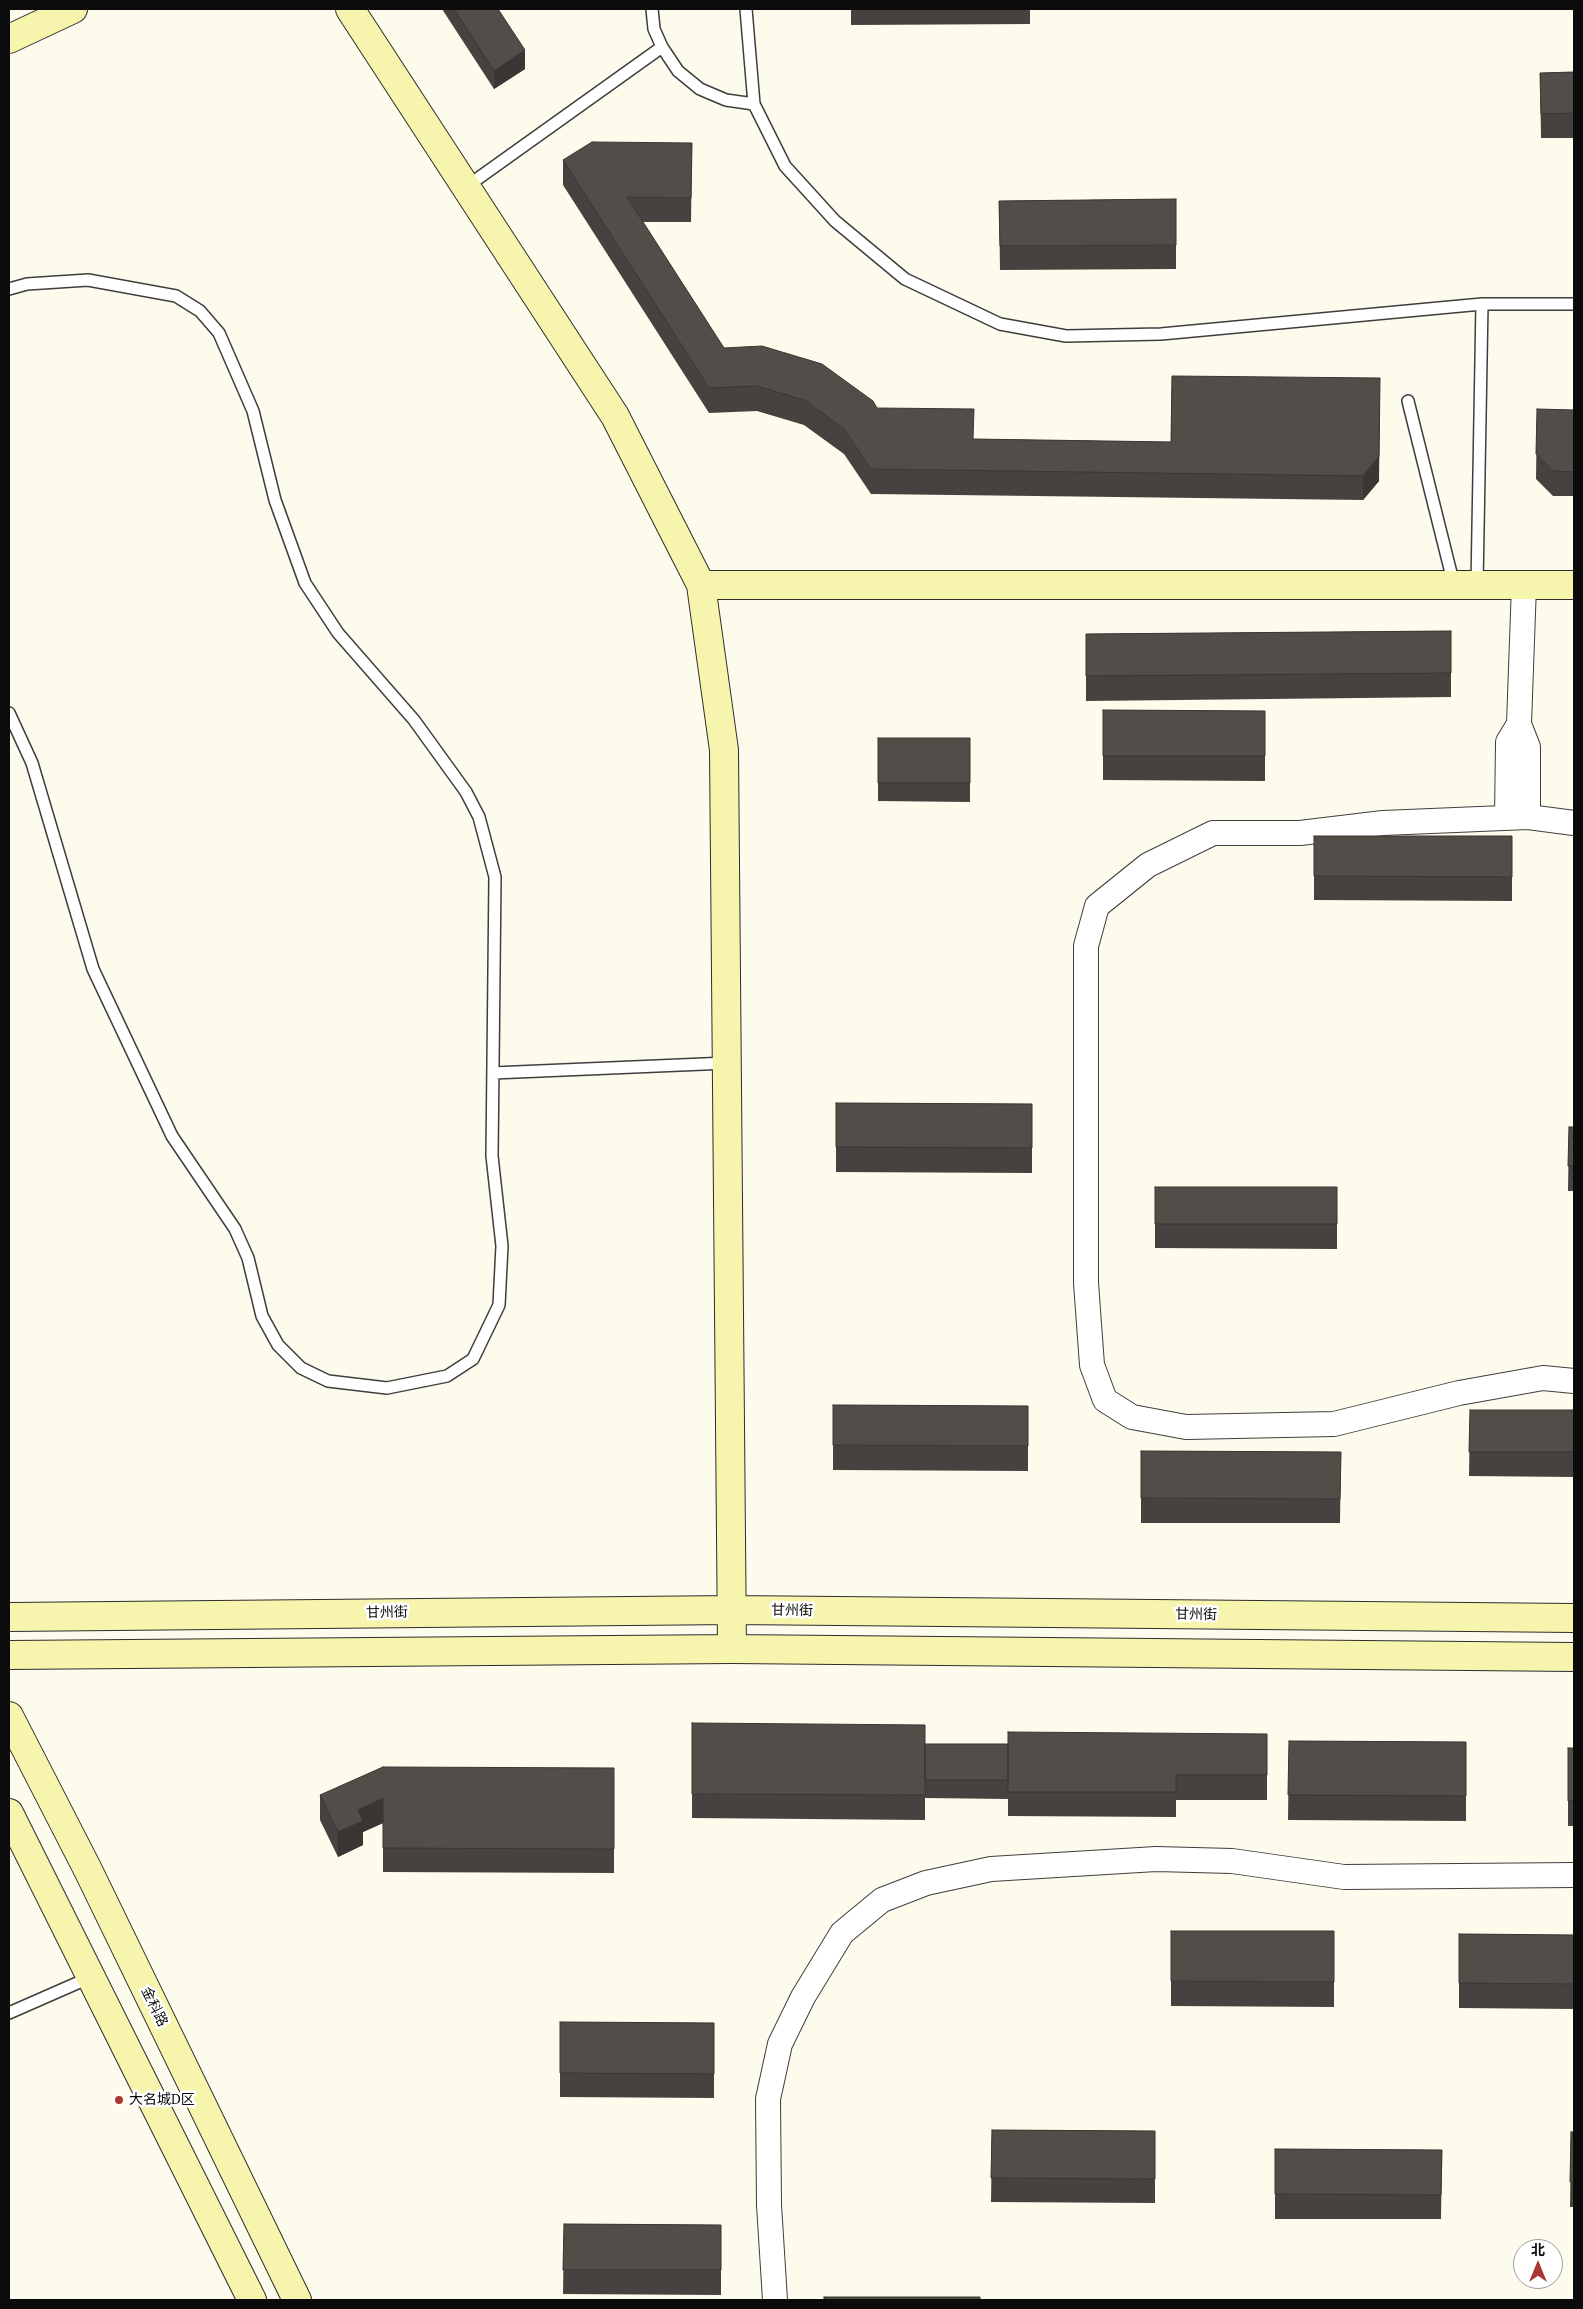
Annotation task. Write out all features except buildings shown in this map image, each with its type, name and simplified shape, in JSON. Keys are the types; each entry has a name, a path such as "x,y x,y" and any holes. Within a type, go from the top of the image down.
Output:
{"street":[{"path":"9,39 73,9"},
{"path":"350,9 615,416 701,585 724,750 732,1649"},
{"path":"701,585 1574,585"},
{"path":"1518,817 1528,747 1519,724 1524,585"},
{"path":"1574,823 1518,817 1383,823 1300,833 1213,832 1148,865 1097,906 1086,946 1086,1283 1092,1365 1105,1400 1132,1417 1186,1427 1334,1424 1459,1393 1543,1378 1574,1382"},
{"name":"甘州街","path":"9,1617 732,1610 1574,1618"},
{"path":"9,1655 732,1649 1574,1656"},
{"name":"金科路","path":"9,1716 88,1870 297,2300"},
{"path":"9,1813 252,2300"},
{"path":"776,2300 769,2205 768,2099 780,2044 803,1997 842,1933 882,1900 926,1883 991,1869 1156,1859 1232,1861 1344,1877 1574,1876"}],"lane":[{"path":"652,9 654,29 662,47 678,71 700,89 726,100 754,104"},
{"path":"746,9 754,104 785,166 835,221 905,279 1000,324 1066,336 1161,334 1482,304 1574,304"},
{"path":"466,187 662,47"},
{"path":"9,289 27,284 88,280 176,296 200,311 219,333 254,411 275,500 305,583 338,633 414,720 466,792 479,817 495,877 492,1156 502,1246 499,1305 473,1359 447,1376 387,1388 328,1380 301,1368 278,1345 262,1316 248,1258 235,1229 172,1136 93,969 32,763 9,714"},
{"path":"1465,585 1482,304"},
{"path":"1408,401 1465,585"},
{"path":"493,1073 727,1063"},
{"path":"9,2013 91,1977"}],"place":[{"name":"大名城D区","path":"119,2100"}]}
